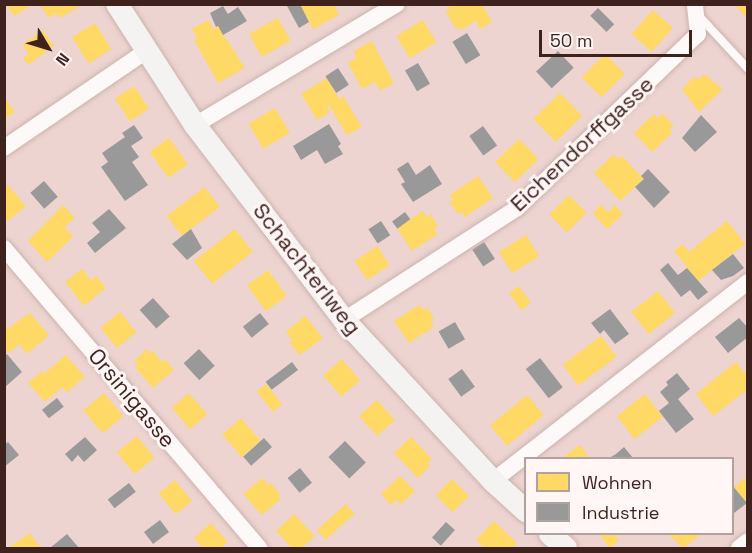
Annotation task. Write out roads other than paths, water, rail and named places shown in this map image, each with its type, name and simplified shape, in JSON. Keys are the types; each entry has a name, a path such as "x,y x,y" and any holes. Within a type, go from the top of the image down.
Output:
{"street":[{"name":"Schachterlweg","path":"117,4 195,125 344,320 493,481 524,510"},
{"path":"195,125 397,4"},
{"name":"Eichendorffgasse","path":"344,320 517,208 698,34 694,8"},
{"path":"4,148 146,51"},
{"name":"Orsinigasse","path":"4,248 259,549"},
{"path":"493,481 747,282"},
{"path":"551,535 566,549"},
{"path":"739,549 747,542"}],"lane":[{"path":"694,8 747,69"}]}
